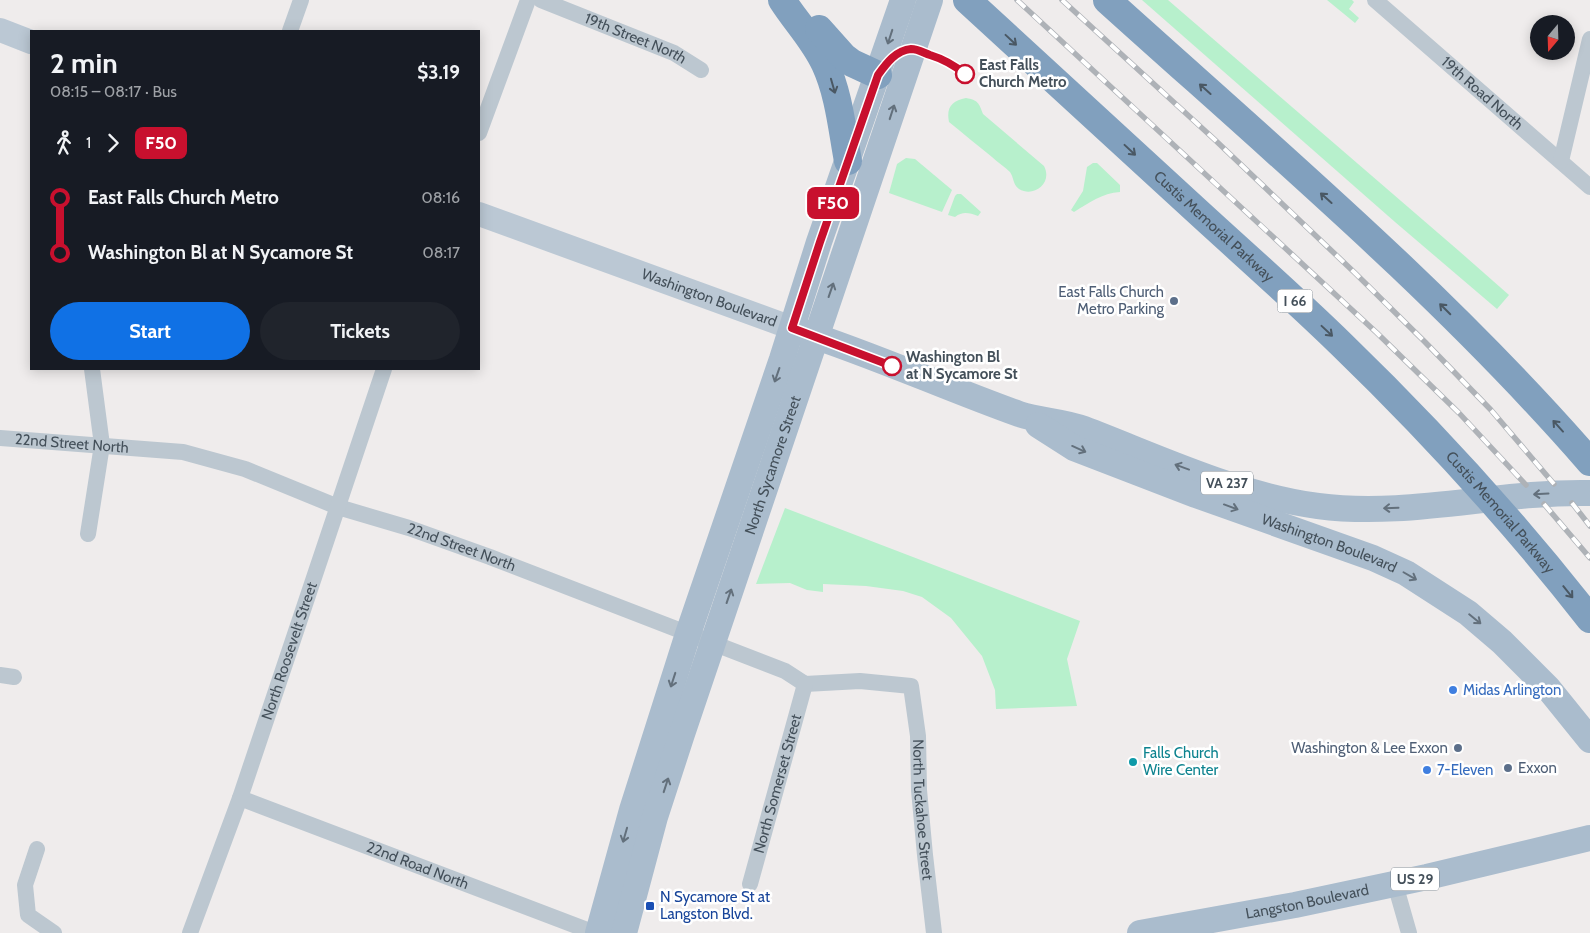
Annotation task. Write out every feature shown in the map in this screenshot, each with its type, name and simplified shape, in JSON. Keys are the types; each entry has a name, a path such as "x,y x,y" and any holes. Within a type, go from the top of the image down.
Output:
{"highway":[{"path":"782,0 811,40 827,69 835,94 848,161"},
{"path":"793,0 837,52 852,63 889,81"},
{"path":"1107,0 1420,284 1514,378 1590,462"},
{"name":"Custis Memorial Parkway","path":"971,4 1316,320 1383,386 1494,504 1590,620"}],"main road":[{"name":"North Sycamore Street","path":"596,933 632,810 688,634 804,332 889,81 903,0"},
{"name":"North Sycamore Street","path":"624,933 655,818 774,466 804,332 820,242 848,161 930,0"},
{"path":"0,30 30,42"},
{"name":"Washington Boulevard","path":"480,214 804,332 1022,415 1080,428 1256,494 1340,508 1388,508 1439,505 1532,494 1590,493"},
{"name":"Washington Boulevard","path":"1022,415 1074,448 1196,495 1373,558 1406,573 1468,613 1502,642 1548,688 1590,740"},
{"name":"Langston Boulevard","path":"1140,933 1171,930 1395,884 1590,838"}],"street":[{"path":"290,30 301,0"},
{"path":"480,130 528,0"},
{"name":"19th Street North","path":"541,0 674,53 701,70"},
{"name":"19th Road North","path":"1375,0 1590,187"},
{"path":"1561,161 1590,39"},
{"path":"88,534 102,445 92,370"},
{"name":"North Roosevelt Street","path":"190,933 240,798 384,370"},
{"name":"22nd Street North","path":"0,438 183,452 245,469 338,507 409,528 490,557 713,642 786,671 805,684"},
{"name":"North Tuckahoe Street","path":"805,684 860,681 911,686 918,736 919,790 934,933"},
{"name":"North Somerset Street","path":"750,884 805,684"},
{"name":"22nd Road North","path":"240,798 596,933"},
{"path":"37,849 25,885 28,915 54,933"},
{"path":"1395,884 1409,933"}],"green space":[{"path":"1142,0 1168,0 1509,295 1497,309"},
{"path":"1327,0 1352,0 1354,2 1349,9 1359,18 1355,23"},
{"path":"966,98 978,103 983,114 1044,166 1046,178 1040,187 1030,192 1019,189 1010,172 949,122 948,112 951,105"},
{"path":"906,158 915,159 952,190 942,212 889,193 897,164"},
{"path":"1097,163 1120,185 1120,192 1101,196 1074,212 1071,210 1083,191 1087,167"},
{"path":"957,194 961,194 981,212 978,216 966,213 955,217 948,215"},
{"path":"785,508 1080,621 1067,659 1077,706 996,709 995,690 982,656 951,618 922,597 903,591 866,586 823,584 823,592 807,590 790,583 756,584"}],"railway":[{"path":"1017,0 1377,333 1459,413 1526,485"},
{"path":"1062,0 1214,139 1355,273 1491,410 1554,484"},
{"path":"1572,503 1590,526"},
{"path":"1544,504 1590,558"}],"bus line":[{"name":"F50","path":"892,366 792,328 878,75 884,66 898,53 914,49 941,58 965,74"}],"place":[{"name":"East Falls Church Metro","path":"965,74"},
{"name":"East Falls Church Metro Parking","path":"1174,301"},
{"name":"Washington Bl at N Sycamore St","path":"892,366"},
{"name":"Midas Arlington","path":"1453,690"},
{"name":"Washington & Lee Exxon","path":"1458,748"},
{"name":"Falls Church Wire Center","path":"1133,762"},
{"name":"Exxon","path":"1508,768"},
{"name":"7-Eleven","path":"1427,770"},
{"name":"N Sycamore St at Langston Blvd.","path":"650,906"}]}
